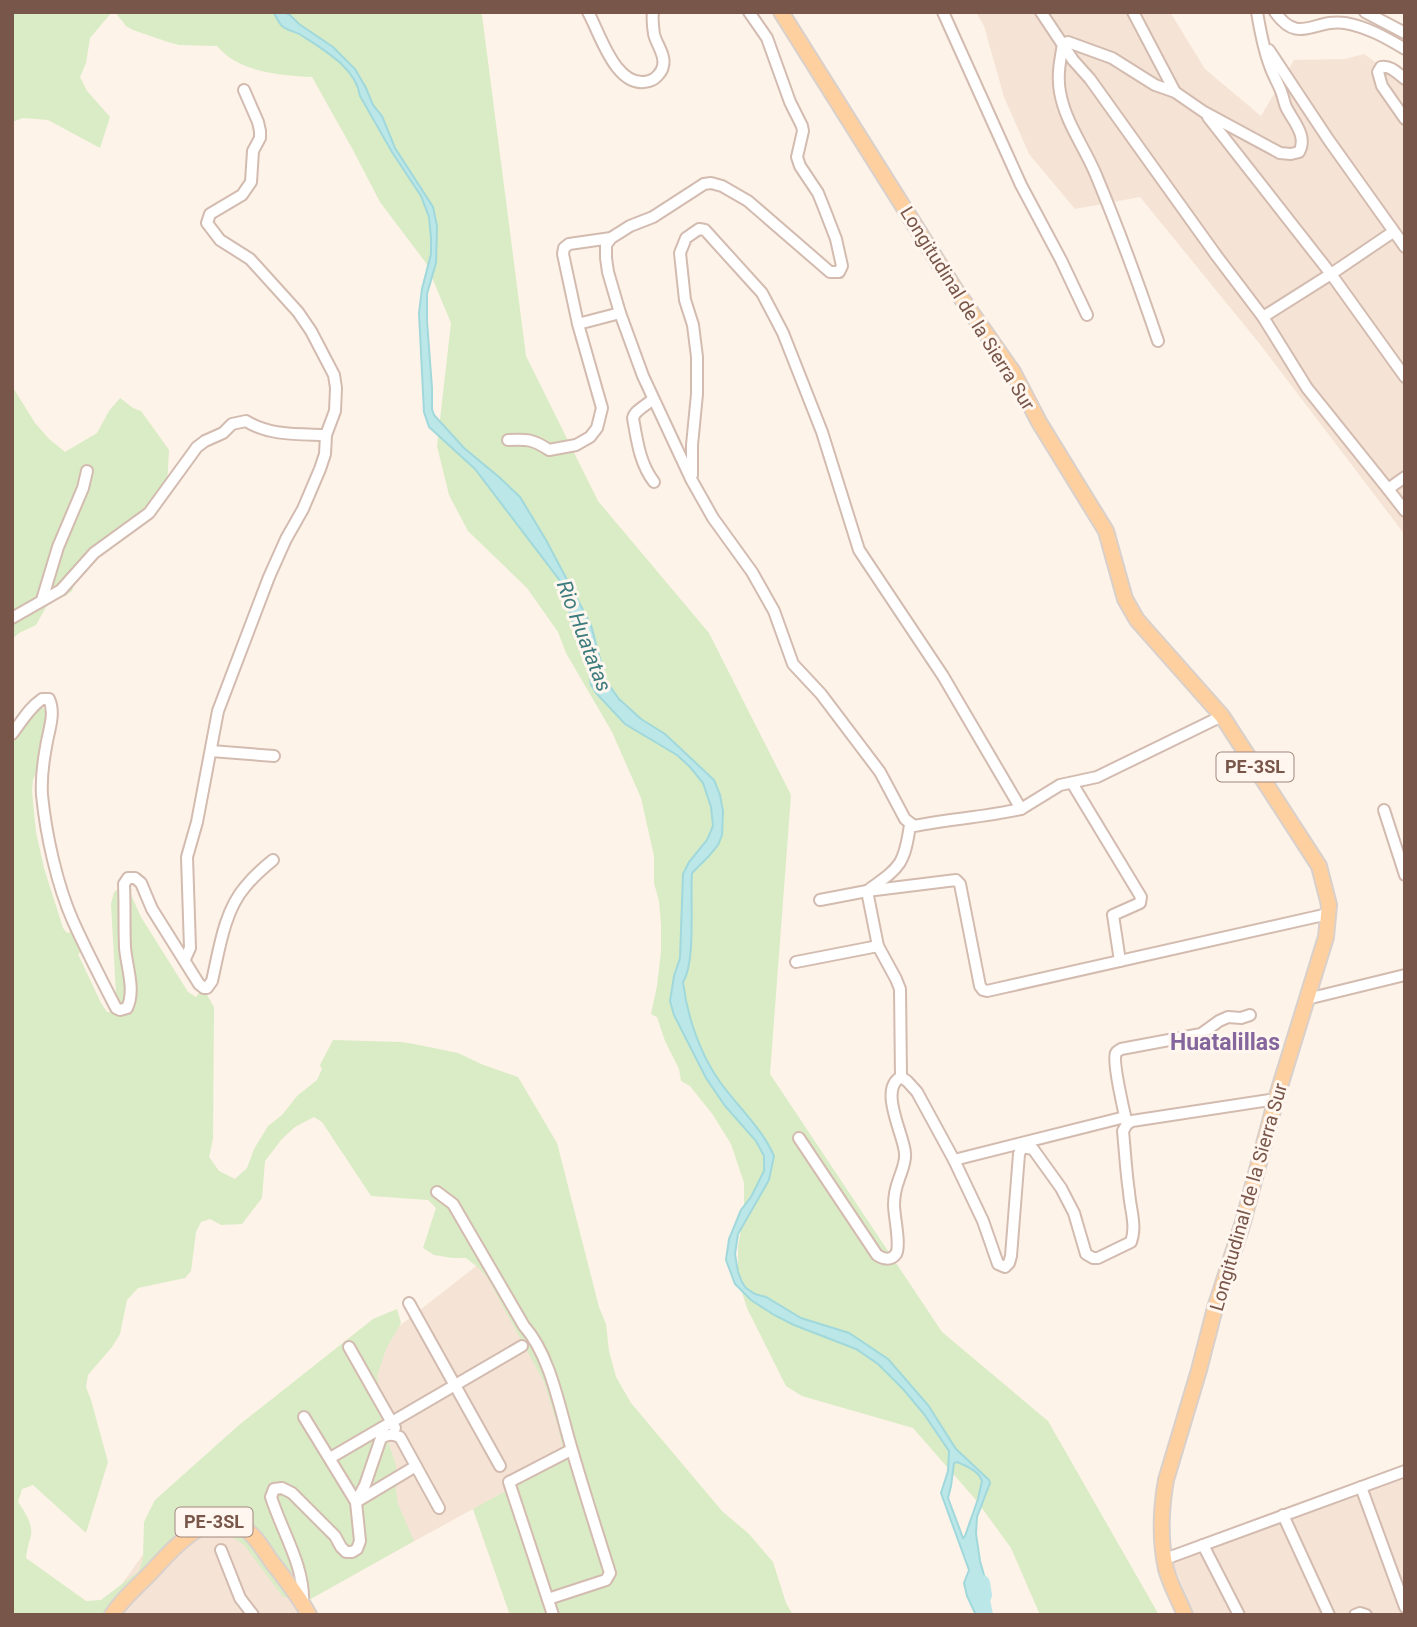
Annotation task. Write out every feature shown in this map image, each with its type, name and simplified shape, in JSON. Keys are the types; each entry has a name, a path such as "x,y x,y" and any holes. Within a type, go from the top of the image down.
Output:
{"main road":[{"name":"Longitudinal de la Sierra Sur","path":"780,12 955,289 1013,372 1039,422 1105,531 1125,599 1137,620 1222,716 1319,866 1329,905 1326,937 1276,1099 1243,1222 1215,1308 1166,1480 1163,1524 1165,1559 1167,1572 1185,1615"},
{"name":"PE-3SL","path":"112,1615 123,1599 181,1543 201,1526 220,1521 233,1523 247,1530 306,1609"}],"street":[{"path":"588,12 612,62 621,74 640,82 650,81 658,75 663,66 663,57 654,34 653,12"},
{"path":"749,12 767,38 790,102 802,126 797,157 818,193 836,239 842,263 841,270 831,272 748,201 730,189 710,183 611,238 606,245 606,258 620,313 653,399 713,518 752,572 774,611 793,664 821,694 880,772 905,819 914,826 1021,809 1060,785 1097,777 1222,716"},
{"path":"943,12 1021,185 1087,315"},
{"path":"1041,12 1073,60 1090,79 1216,256 1263,317 1307,388 1405,511"},
{"path":"1133,12 1175,92"},
{"path":"1063,44 1068,42 1112,58 1155,85 1175,92 1204,113 1280,153 1299,152 1302,141 1298,126 1286,106 1270,67 1257,12"},
{"path":"1276,12 1291,29 1302,30 1340,22 1365,27 1405,49"},
{"path":"1365,12 1405,33"},
{"path":"1262,39 1328,139 1405,247"},
{"path":"1063,44 1058,77 1060,95 1122,238 1158,341"},
{"path":"1405,79 1386,66 1381,67 1378,72 1382,86 1405,119"},
{"path":"184,959 190,948 187,858 197,822 218,711 269,578 320,469 335,411 334,375 311,331 298,312 250,260 220,240 207,223 210,214 242,195 251,182 253,151 260,138 260,131 244,90"},
{"path":"1204,113 1331,274 1405,377"},
{"path":"691,479 697,357 693,325 685,300 680,253 686,237 699,229 705,230 714,239 762,293 783,333 822,432 859,550 943,676 1021,809"},
{"path":"1263,317 1393,232"},
{"path":"508,440 529,439 549,450 576,445 590,437 597,428 602,408 578,324 563,254 564,248 569,244 611,238"},
{"path":"578,324 620,313"},
{"path":"653,399 636,412 633,418 640,457 654,482"},
{"path":"12,618 61,590 93,553 149,513 197,447 223,433 237,421 246,421 279,433 327,435"},
{"path":"42,600 58,547 83,488 87,471"},
{"path":"1388,488 1405,478"},
{"path":"12,734 38,701 42,698 49,699 52,719 41,781 51,849 72,919 116,1008 120,1010 127,1008 130,1000 125,948 124,884 128,878 135,877 141,883 152,909 204,988 210,986 212,981 224,928 240,893 273,860"},
{"path":"211,751 274,756"},
{"path":"1072,783 1141,897 1140,903 1113,915 1120,961"},
{"path":"1384,810 1405,875"},
{"path":"867,891 895,870 905,855 910,825"},
{"path":"820,900 956,880 960,884 980,986 987,991 1328,914"},
{"path":"867,891 878,946 900,989 901,1077"},
{"path":"796,962 878,946"},
{"path":"1307,999 1405,975"},
{"path":"901,1077 917,1092 954,1160 984,1221 1000,1266 1005,1267 1011,1256 1019,1154 1022,1147 1033,1149 1061,1188 1074,1213 1086,1254 1098,1258 1131,1242 1133,1237 1123,1131 1126,1121 1116,1070 1115,1056 1118,1051 1201,1034 1228,1017 1241,1018 1250,1015"},
{"path":"799,1138 877,1255 883,1259 896,1254 894,1205 896,1187 906,1154 897,1125 892,1090 894,1083 901,1077"},
{"path":"954,1160 1126,1121 1276,1099"},
{"path":"437,1192 453,1204 524,1326 533,1336 552,1381 610,1573 606,1580 548,1599"},
{"path":"409,1303 500,1466"},
{"path":"330,1458 522,1346"},
{"path":"349,1347 439,1508"},
{"path":"304,1417 356,1502 360,1541 357,1549 346,1552 292,1493 282,1488 272,1492 273,1502 295,1559 304,1590 306,1609"},
{"path":"356,1502 365,1486 381,1438 387,1434 400,1437"},
{"path":"553,1615 509,1482 571,1450"},
{"path":"356,1502 416,1466"},
{"path":"1165,1559 1405,1471"},
{"path":"1361,1487 1405,1607"},
{"path":"1283,1515 1329,1615"},
{"path":"1203,1545 1239,1615"},
{"path":"221,1550 240,1598 253,1615"},
{"path":"1355,1615 1366,1615"}],"shaded area":[{"path":"976,12 1170,12 1205,69 1261,116 1294,60 1345,59 1364,54 1405,83 1405,535 1259,343 1140,197 1075,209 1029,154 1004,97 984,26"},
{"path":"512,1238 599,1421 510,1615 473,1509 309,1599 320,1615 100,1615 166,1522 274,1424"},
{"path":"1405,1478 1405,1615 1194,1615 1173,1563"}],"green space":[{"path":"12,12 112,12 90,38 86,63 80,77 87,91 110,117 100,148 48,120 23,118 12,122"},
{"path":"115,12 478,12 482,15 526,356 598,501 709,633 791,795 770,1074 942,1332 1048,1421 1159,1615 1040,1615 1011,1548 976,1500 913,1428 802,1396 786,1386 747,1308 738,1280 744,1183 731,1144 690,1086 681,1081 679,1069 657,1017 651,1014 661,952 661,924 654,883 654,856 641,798 612,732 566,653 558,632 527,588 468,531 449,495 437,446 451,323 426,263 380,202 312,77 261,71 237,62 217,46 168,42 133,30 126,26"},
{"path":"12,386 35,423 65,452 97,433 120,398 141,411 169,450 167,486 157,504 78,574 72,591 46,607 36,625 12,639"},
{"path":"42,707 49,713 32,791 36,832 44,868 63,928 67,933 73,931 84,950 78,954 101,1003 107,1012 117,1012 111,904 114,892 121,887 128,888 141,917 188,992 196,997 203,988 214,1007 213,1139 209,1157 219,1171 235,1179 247,1168 254,1149 268,1126 317,1080 322,1069 320,1065 333,1040 414,1044 458,1053 518,1077 557,1143 599,1307 606,1324 616,1377 631,1403 722,1511 749,1534 773,1562 786,1603 793,1615 510,1615 473,1509 565,1458 544,1382 480,1269 466,1258 434,1255 423,1248 436,1208 428,1200 371,1196 322,1122 314,1117 295,1127 265,1161 262,1198 242,1224 221,1225 210,1219 201,1222 196,1232 191,1271 185,1278 138,1288 127,1300 120,1334 88,1375 86,1387 108,1462 86,1533 33,1485 22,1489 18,1502 31,1526 26,1558 86,1601 101,1600 139,1571 143,1558 144,1522 155,1500 239,1425 373,1319 397,1309 401,1323 386,1349 377,1376 381,1397 381,1421 396,1465 398,1504 414,1541 309,1600 283,1597 244,1545 222,1530 210,1537 182,1538 106,1615 12,1615 12,728 29,712"}],"water":[{"path":"273,12 290,15 333,47 355,69 373,105 382,116 395,148 433,207 437,226 436,263 427,294 427,321 434,415 464,448 520,497 591,625 606,681 619,699 641,719 665,734 714,780 723,811 722,835 718,845 692,873 691,946 683,982 685,995 691,1021 706,1059 720,1082 763,1136 774,1156 769,1180 738,1234 735,1254 738,1272 746,1288 755,1294 766,1297 801,1318 849,1333 888,1359 928,1405 956,1449 989,1480 977,1517 976,1534 989,1593 989,1599 981,1604 986,1615 976,1615 967,1596 964,1583 969,1570 941,1493 948,1471 949,1451 924,1414 878,1364 856,1349 774,1315 751,1300 735,1284 726,1260 729,1239 741,1210 764,1171 764,1156 756,1141 725,1106 706,1078 674,1015 670,1001 680,958 683,874 707,840 713,826 711,807 703,783 677,755 625,724 596,693 591,685 582,646 570,615 567,590 475,469 429,427 424,412 419,313 431,254 429,217 421,196 392,152 346,68 301,35 282,26","holes":["957,1462 975,1472 982,1481 963,1538 948,1498 954,1463"]}],"waterway":[{"name":"Rio Huatatas","path":"982,1583 985,1615"}],"district":[{"name":"Huatalillas","path":"1225,1042"}]}
